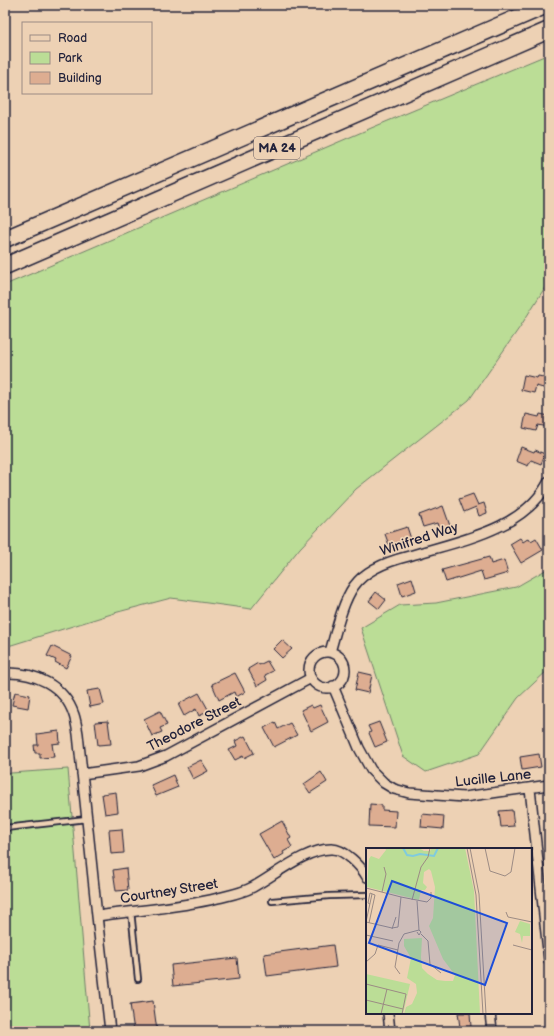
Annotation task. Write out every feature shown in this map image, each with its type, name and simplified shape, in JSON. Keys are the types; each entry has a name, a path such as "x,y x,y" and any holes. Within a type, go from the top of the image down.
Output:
{"highway":[{"name":"MA 24","path":"5,239 547,5"},
{"name":"MA 24","path":"5,266 549,30"}],"street":[{"name":"Winifred Way","path":"330,652 344,606 354,586 369,571 394,560 489,532 520,516 544,491 549,481"},
{"path":"330,652 335,653 342,659 345,668 341,681 333,686 325,688 317,684 311,678 309,668 312,659 320,653 330,652"},
{"path":"5,673 17,672 37,676 51,684 65,697 74,715 78,734 110,1031"},
{"name":"Theodore Street","path":"82,774 139,766 166,756 311,678"},
{"name":"Lucille Lane","path":"333,686 371,770 384,783 394,789 409,793 464,798 549,786"},
{"path":"530,789 549,960"},
{"name":"Courtney Street","path":"97,916 185,906 237,893 253,887 304,857 322,850 333,849 343,852 361,868 366,876"},
{"path":"388,1014 390,1031"},
{"path":"490,1014 492,1031"}],"lane":[{"path":"5,828 87,819"},
{"path":"272,901 328,896 366,895"},
{"path":"131,911 138,979"}],"green space":[{"path":"549,54 549,281 520,327 469,400 356,489 300,548 251,609 171,598 118,612 5,647 5,285 376,126"},
{"path":"549,568 549,669 518,698 479,754 426,772 403,756 361,628 400,605 436,603 516,587"},
{"path":"68,769 90,1031 5,1031 5,775 11,773"}],"building":[{"path":"524,375 537,378 538,376 549,378 547,389 536,386 534,393 521,390"},
{"path":"526,414 539,417 540,414 549,416 549,427 538,425 536,431 523,428"},
{"path":"521,447 545,454 541,464 531,460 528,466 516,461"},
{"path":"473,494 478,505 484,503 487,513 479,516 476,507 464,512 459,499"},
{"path":"443,506 450,526 439,530 437,523 423,527 419,515"},
{"path":"407,527 411,539 389,545 385,534"},
{"path":"520,538 523,542 529,538 531,541 536,538 543,550 521,563 510,544"},
{"path":"489,557 491,564 504,560 508,573 484,580 481,571 446,582 442,570"},
{"path":"412,578 416,591 402,596 398,583"},
{"path":"376,592 386,600 379,609 369,601"},
{"path":"282,640 292,649 282,658 273,649"},
{"path":"52,646 72,656 66,668 55,662 56,660 47,656"},
{"path":"267,661 273,671 265,675 267,680 257,686 248,669 258,663 259,665"},
{"path":"359,672 372,675 368,693 355,690"},
{"path":"235,673 245,692 236,697 234,692 219,700 212,684"},
{"path":"100,689 104,704 90,707 87,691"},
{"path":"15,692 30,695 28,708 12,705"},
{"path":"199,693 209,711 199,716 196,709 184,716 178,704"},
{"path":"311,705 313,708 320,705 328,722 311,731 301,710"},
{"path":"160,711 167,725 160,728 162,732 152,736 144,719"},
{"path":"108,721 111,744 98,745 95,722"},
{"path":"275,722 278,729 290,723 297,735 274,747 264,728"},
{"path":"379,722 387,742 375,747 369,733 371,732 368,726"},
{"path":"59,731 60,743 52,744 54,757 40,758 40,753 35,753 34,745 38,745 37,734"},
{"path":"245,736 254,753 244,758 243,756 235,760 229,750 237,746 235,741"},
{"path":"539,754 541,767 522,770 520,757"},
{"path":"201,760 208,771 193,779 187,767"},
{"path":"321,772 327,782 310,793 304,784"},
{"path":"173,775 178,787 156,796 151,785"},
{"path":"116,792 118,812 105,814 102,794"},
{"path":"370,804 382,805 382,810 396,811 395,827 369,826"},
{"path":"512,810 514,826 501,827 499,811"},
{"path":"422,814 444,816 443,829 421,827"},
{"path":"282,821 291,838 288,840 292,847 283,852 284,854 274,860 259,834"},
{"path":"122,829 124,853 111,854 109,830"},
{"path":"126,868 128,890 116,891 113,870"},
{"path":"333,945 336,967 267,976 264,954"},
{"path":"237,958 239,979 173,986 171,965"},
{"path":"153,1001 157,1031 134,1031 130,1004"},
{"path":"458,1014 470,1014 471,1027 460,1027"}]}
